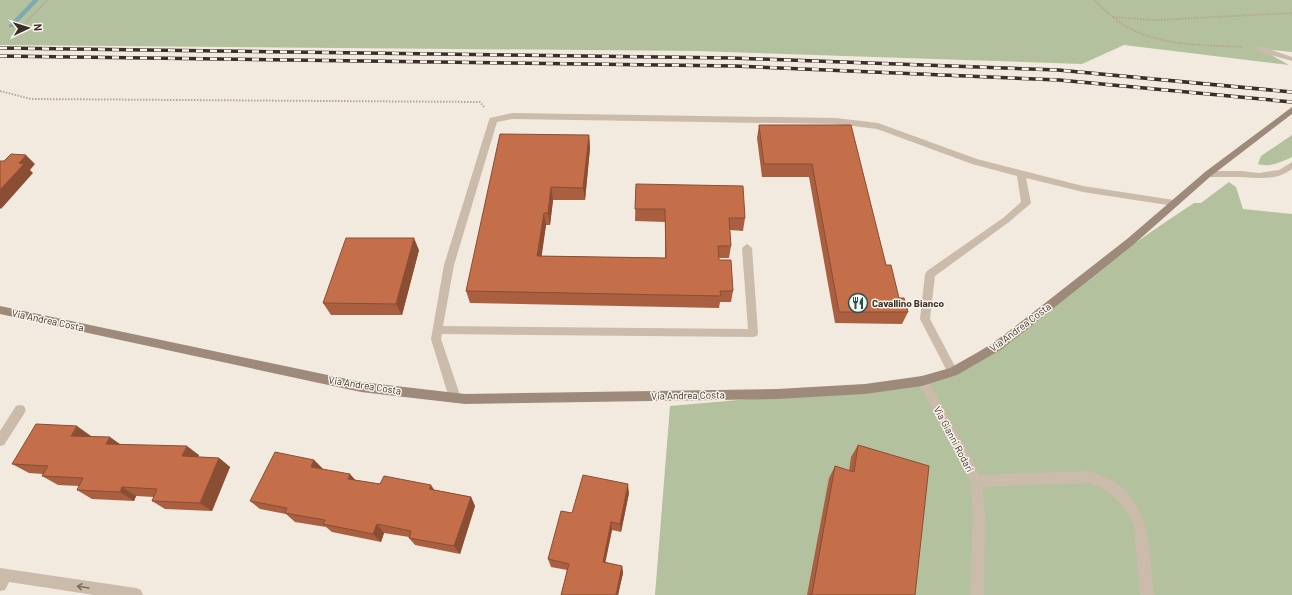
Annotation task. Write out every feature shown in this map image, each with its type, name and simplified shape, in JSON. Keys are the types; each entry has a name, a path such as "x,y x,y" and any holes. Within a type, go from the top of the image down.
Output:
{"main road":[{"name":"Via Andrea Costa","path":"0,310 361,387 465,399 777,394 865,389 922,381 952,372 998,346 1130,242 1208,174 1292,110"}],"street":[{"path":"1260,48 1292,59"},
{"path":"455,398 436,339 449,265 493,120 512,116 836,121 878,126 975,162 1021,174 1083,189 1174,203"},
{"path":"1208,174 1241,174 1259,176 1281,173 1292,165"},
{"path":"952,372 925,319 930,274 1006,220 1026,203 1021,174"},
{"path":"438,330 753,333 747,248"},
{"name":"Via Gianni Rodari","path":"922,381 968,463 976,481 980,515 977,595"},
{"path":"0,441 20,410"},
{"path":"976,481 1090,477 1106,483 1123,496 1136,515 1140,528 1147,595"},
{"path":"2,578 136,595"}],"path":[{"path":"24,25 47,0"},
{"path":"1094,0 1113,17 1134,31 1163,40 1260,48"},
{"path":"1113,17 1156,20 1292,13"},
{"path":"0,91 30,99 480,102 493,120"}],"green space":[{"path":"0,0 1292,0 1292,52 1261,49 1289,65 1124,45 1082,64 697,51 0,45"},
{"path":"1292,135 1292,157 1271,165 1258,164 1261,156"},
{"path":"1229,182 1236,187 1243,209 1292,214 1292,595 655,595 670,406 889,387 956,368 1161,225 1194,203 1201,203"}],"building":[{"path":"759,125 851,125 886,265 891,265 899,298 904,298 908,312 839,312 812,164 764,164"},
{"path":"500,134 589,135 583,188 551,187 548,213 544,213 537,256 666,258 665,209 635,209 636,184 743,186 745,218 729,218 731,246 718,246 719,260 731,260 733,291 720,291 721,296 466,291"},
{"path":"11,154 26,155 19,163 24,164 0,190 0,161 4,161"},
{"path":"346,238 414,238 396,304 323,303"},
{"path":"36,424 77,426 71,436 110,437 106,444 187,446 182,456 219,458 200,503 152,501 157,489 122,487 120,492 77,490 83,478 42,476 48,466 12,464"},
{"path":"858,445 929,466 915,595 809,595 812,594 835,466 854,472"},
{"path":"275,452 314,460 311,467 350,474 348,479 380,484 384,476 431,485 429,489 471,497 454,546 409,538 411,531 377,524 373,534 323,524 325,520 285,513 287,508 250,501"},
{"path":"583,475 628,484 620,524 611,522 603,562 622,566 616,595 561,595 569,564 548,559 561,511 572,513"}],"waterway":[{"path":"11,26 36,0"}],"railway":[{"path":"0,48 732,58 1058,70 1292,92"},
{"path":"0,56 735,66 1059,80 1292,102"}],"place":[{"name":"Cavallino Bianco","path":"858,303"}]}
